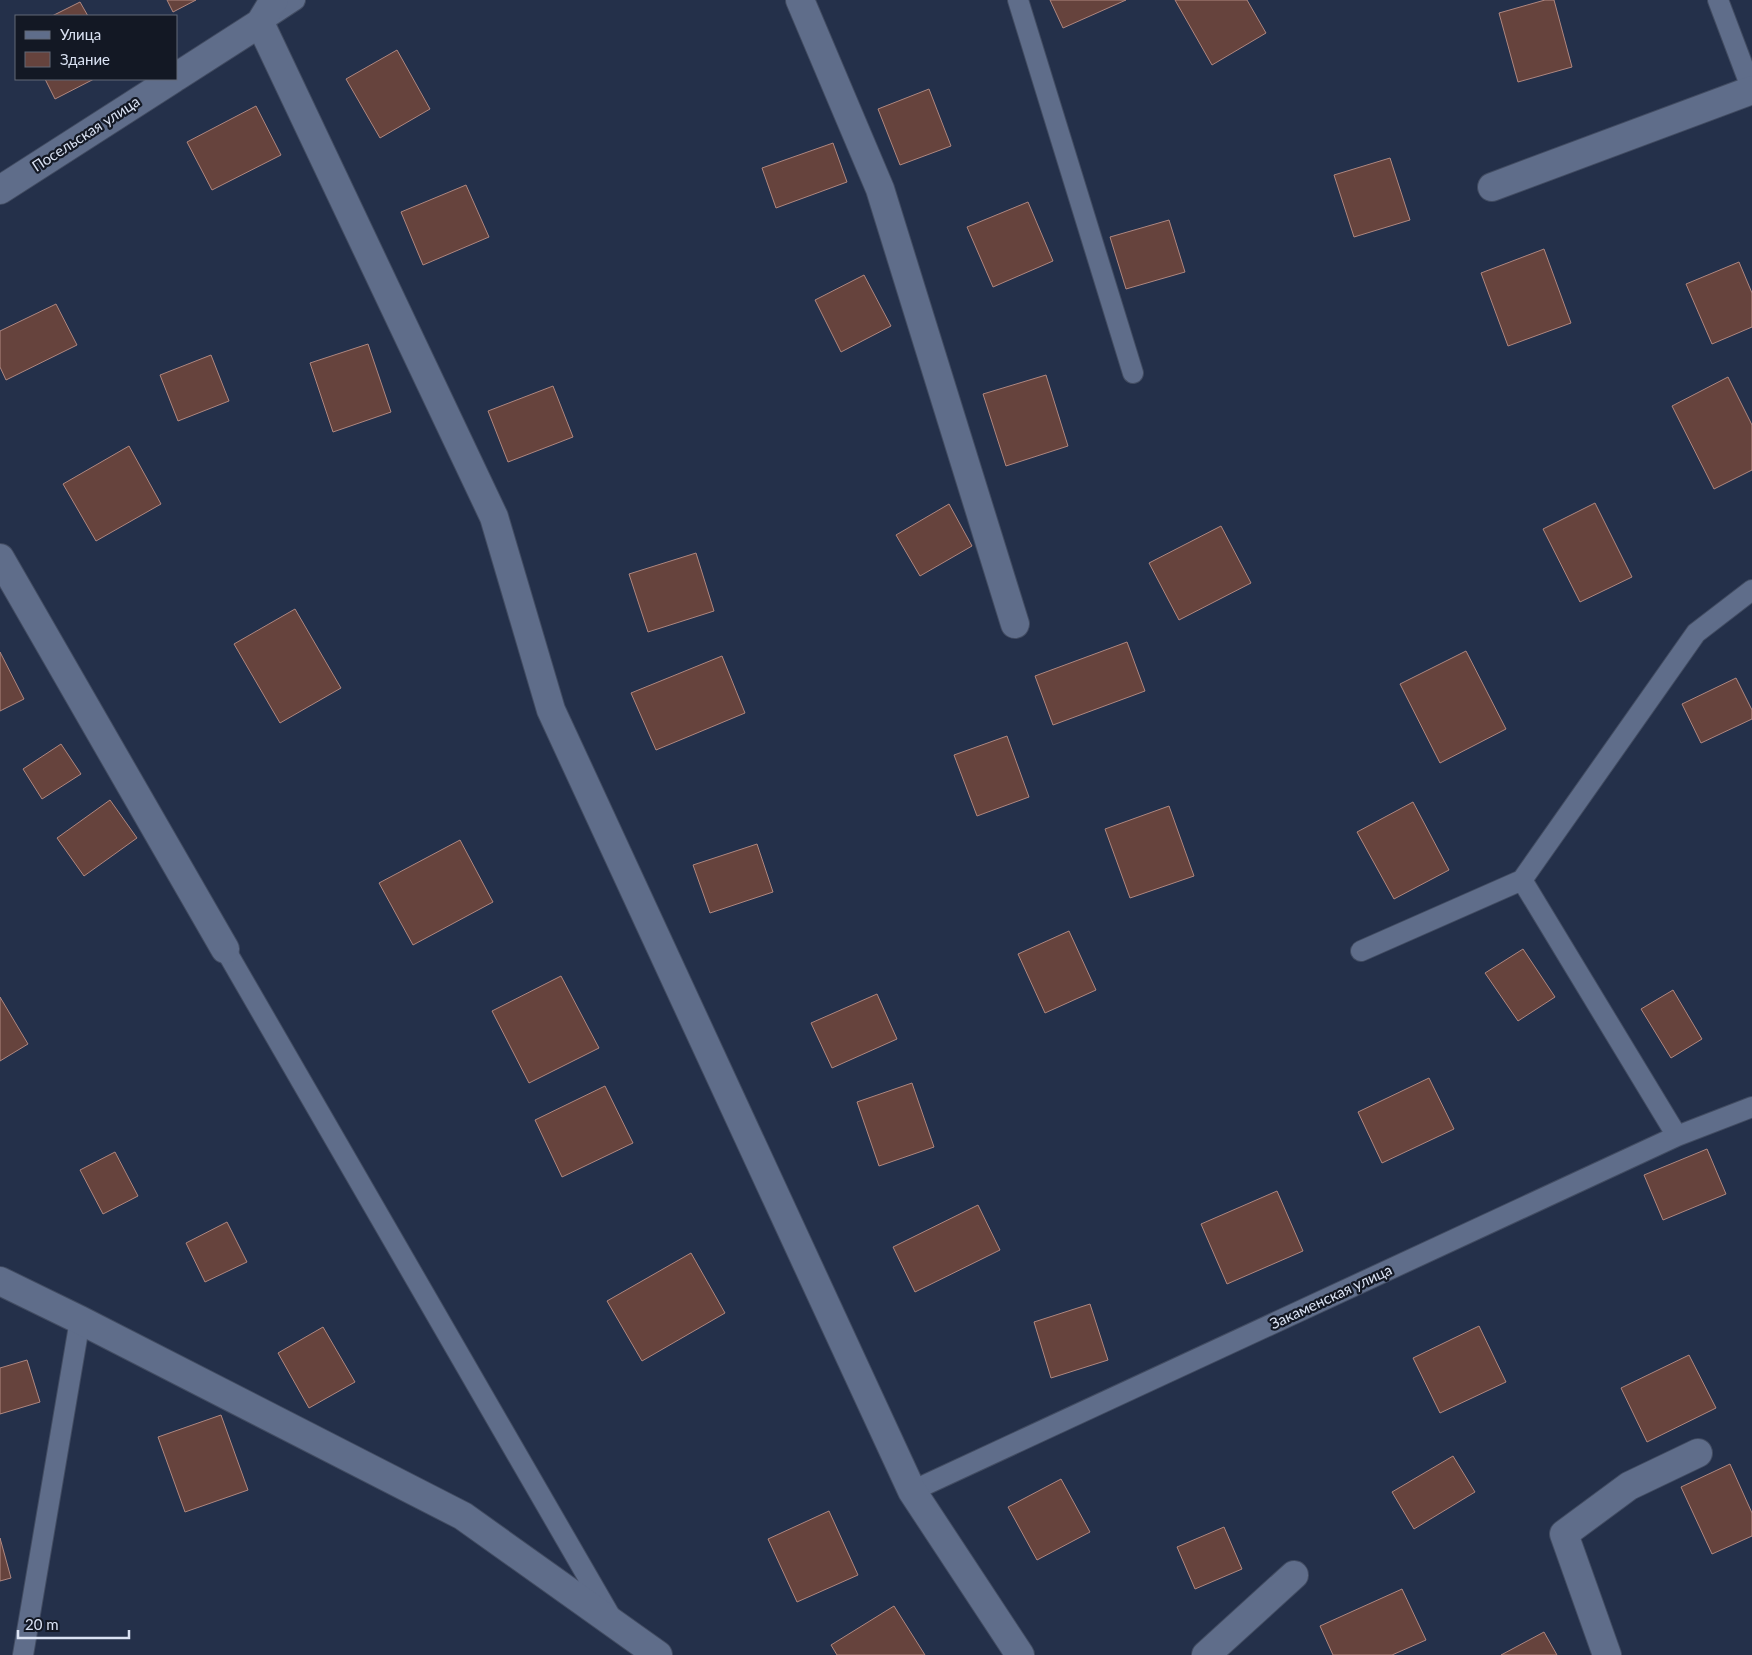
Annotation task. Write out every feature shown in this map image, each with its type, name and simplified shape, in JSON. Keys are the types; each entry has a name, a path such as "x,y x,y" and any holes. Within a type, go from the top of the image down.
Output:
{"street":[{"path":"178,76 260,23 274,0"},
{"path":"800,0 880,189 1015,624"},
{"path":"260,23 494,516 550,710 912,1491 1020,1655"},
{"name":"Посельская улица","path":"0,190 171,80"},
{"path":"1492,187 1752,90"},
{"path":"0,558 225,949"},
{"path":"2,1280 463,1516 658,1655"},
{"path":"1607,1655 1564,1534 1629,1486 1698,1453"},
{"path":"1206,1655 1294,1575"}],"lane":[{"path":"260,23 295,0"},
{"path":"1018,0 1133,373"},
{"path":"1718,0 1752,90"},
{"path":"1361,951 1522,880 1696,633 1752,590"},
{"path":"1522,880 1677,1136"},
{"path":"225,949 614,1623"},
{"name":"Закаменская улица","path":"912,1491 1677,1136 1752,1108"},
{"path":"23,1655 80,1320"}],"building":[{"path":"167,0 196,0 173,12"},
{"path":"1050,0 1126,0 1063,28"},
{"path":"1175,0 1247,0 1266,33 1212,65"},
{"path":"1545,0 1554,0 1572,67 1518,82 1499,13"},
{"path":"80,2 87,15 54,15"},
{"path":"397,50 430,109 380,138 346,79"},
{"path":"46,80 92,80 55,99"},
{"path":"929,89 951,146 900,165 878,109"},
{"path":"256,106 281,155 212,190 187,142"},
{"path":"833,143 847,182 776,208 762,168"},
{"path":"1390,158 1410,220 1354,237 1334,175"},
{"path":"466,185 489,237 423,265 401,212"},
{"path":"1028,202 1053,261 993,287 967,227"},
{"path":"1169,220 1185,272 1126,289 1110,237"},
{"path":"1544,249 1571,323 1508,346 1481,273"},
{"path":"1739,262 1752,293 1752,327 1712,344 1686,284"},
{"path":"864,275 891,326 841,352 815,300"},
{"path":"56,304 77,345 6,380 0,367 0,331"},
{"path":"368,344 391,412 333,432 310,363"},
{"path":"211,355 229,401 178,421 160,375"},
{"path":"1046,375 1068,446 1006,466 983,394"},
{"path":"1728,377 1752,425 1752,470 1714,489 1672,406"},
{"path":"553,386 573,437 508,462 488,411"},
{"path":"129,446 161,504 96,541 63,484"},
{"path":"1595,503 1632,577 1580,602 1543,529"},
{"path":"949,504 972,546 920,576 896,535"},
{"path":"1221,526 1251,583 1179,620 1149,563"},
{"path":"696,553 714,611 648,632 629,574"},
{"path":"295,609 341,688 280,723 234,644"},
{"path":"1127,642 1145,691 1053,725 1035,676"},
{"path":"1466,651 1506,729 1440,763 1400,684"},
{"path":"0,652 24,699 0,711"},
{"path":"722,656 745,713 656,750 631,693"},
{"path":"1736,678 1752,710 1752,719 1701,743 1682,704"},
{"path":"1007,736 1029,797 977,816 954,755"},
{"path":"61,744 81,774 42,799 23,769"},
{"path":"110,800 137,838 84,876 57,838"},
{"path":"1413,802 1449,870 1394,899 1357,832"},
{"path":"1169,806 1194,876 1130,898 1105,829"},
{"path":"460,840 493,902 413,945 379,883"},
{"path":"757,844 773,892 710,913 693,865"},
{"path":"1069,931 1096,990 1045,1013 1018,954"},
{"path":"1523,949 1555,997 1518,1021 1485,973"},
{"path":"561,976 599,1048 529,1083 492,1011"},
{"path":"1673,990 1702,1039 1671,1058 1641,1009"},
{"path":"877,994 897,1039 832,1068 811,1023"},
{"path":"0,997 28,1044 0,1061"},
{"path":"1429,1078 1454,1129 1382,1163 1358,1112"},
{"path":"912,1083 934,1147 879,1166 857,1102"},
{"path":"605,1086 633,1143 562,1177 535,1120"},
{"path":"1707,1149 1726,1194 1663,1220 1644,1175"},
{"path":"115,1152 138,1196 103,1214 80,1170"},
{"path":"1277,1191 1303,1251 1227,1284 1201,1224"},
{"path":"978,1205 1000,1250 915,1292 893,1247"},
{"path":"227,1222 247,1262 205,1282 186,1243"},
{"path":"691,1253 725,1313 642,1361 607,1301"},
{"path":"1090,1304 1108,1360 1051,1378 1034,1322"},
{"path":"1479,1326 1506,1382 1440,1413 1413,1358"},
{"path":"323,1327 355,1382 309,1408 278,1353"},
{"path":"1689,1355 1716,1408 1647,1442 1621,1388"},
{"path":"27,1360 40,1402 0,1414 0,1368"},
{"path":"221,1415 248,1490 185,1512 158,1437"},
{"path":"1453,1456 1475,1492 1414,1529 1392,1492"},
{"path":"1730,1464 1752,1513 1752,1536 1712,1554 1681,1487"},
{"path":"1061,1479 1090,1532 1037,1560 1008,1507"},
{"path":"829,1511 858,1575 797,1602 768,1539"},
{"path":"1224,1527 1242,1569 1195,1589 1177,1547"},
{"path":"0,1538 11,1578 0,1581"},
{"path":"1402,1589 1426,1640 1392,1655 1333,1655 1320,1626"},
{"path":"894,1606 925,1655 837,1655 831,1645"},
{"path":"1544,1632 1557,1655 1501,1655"}]}
